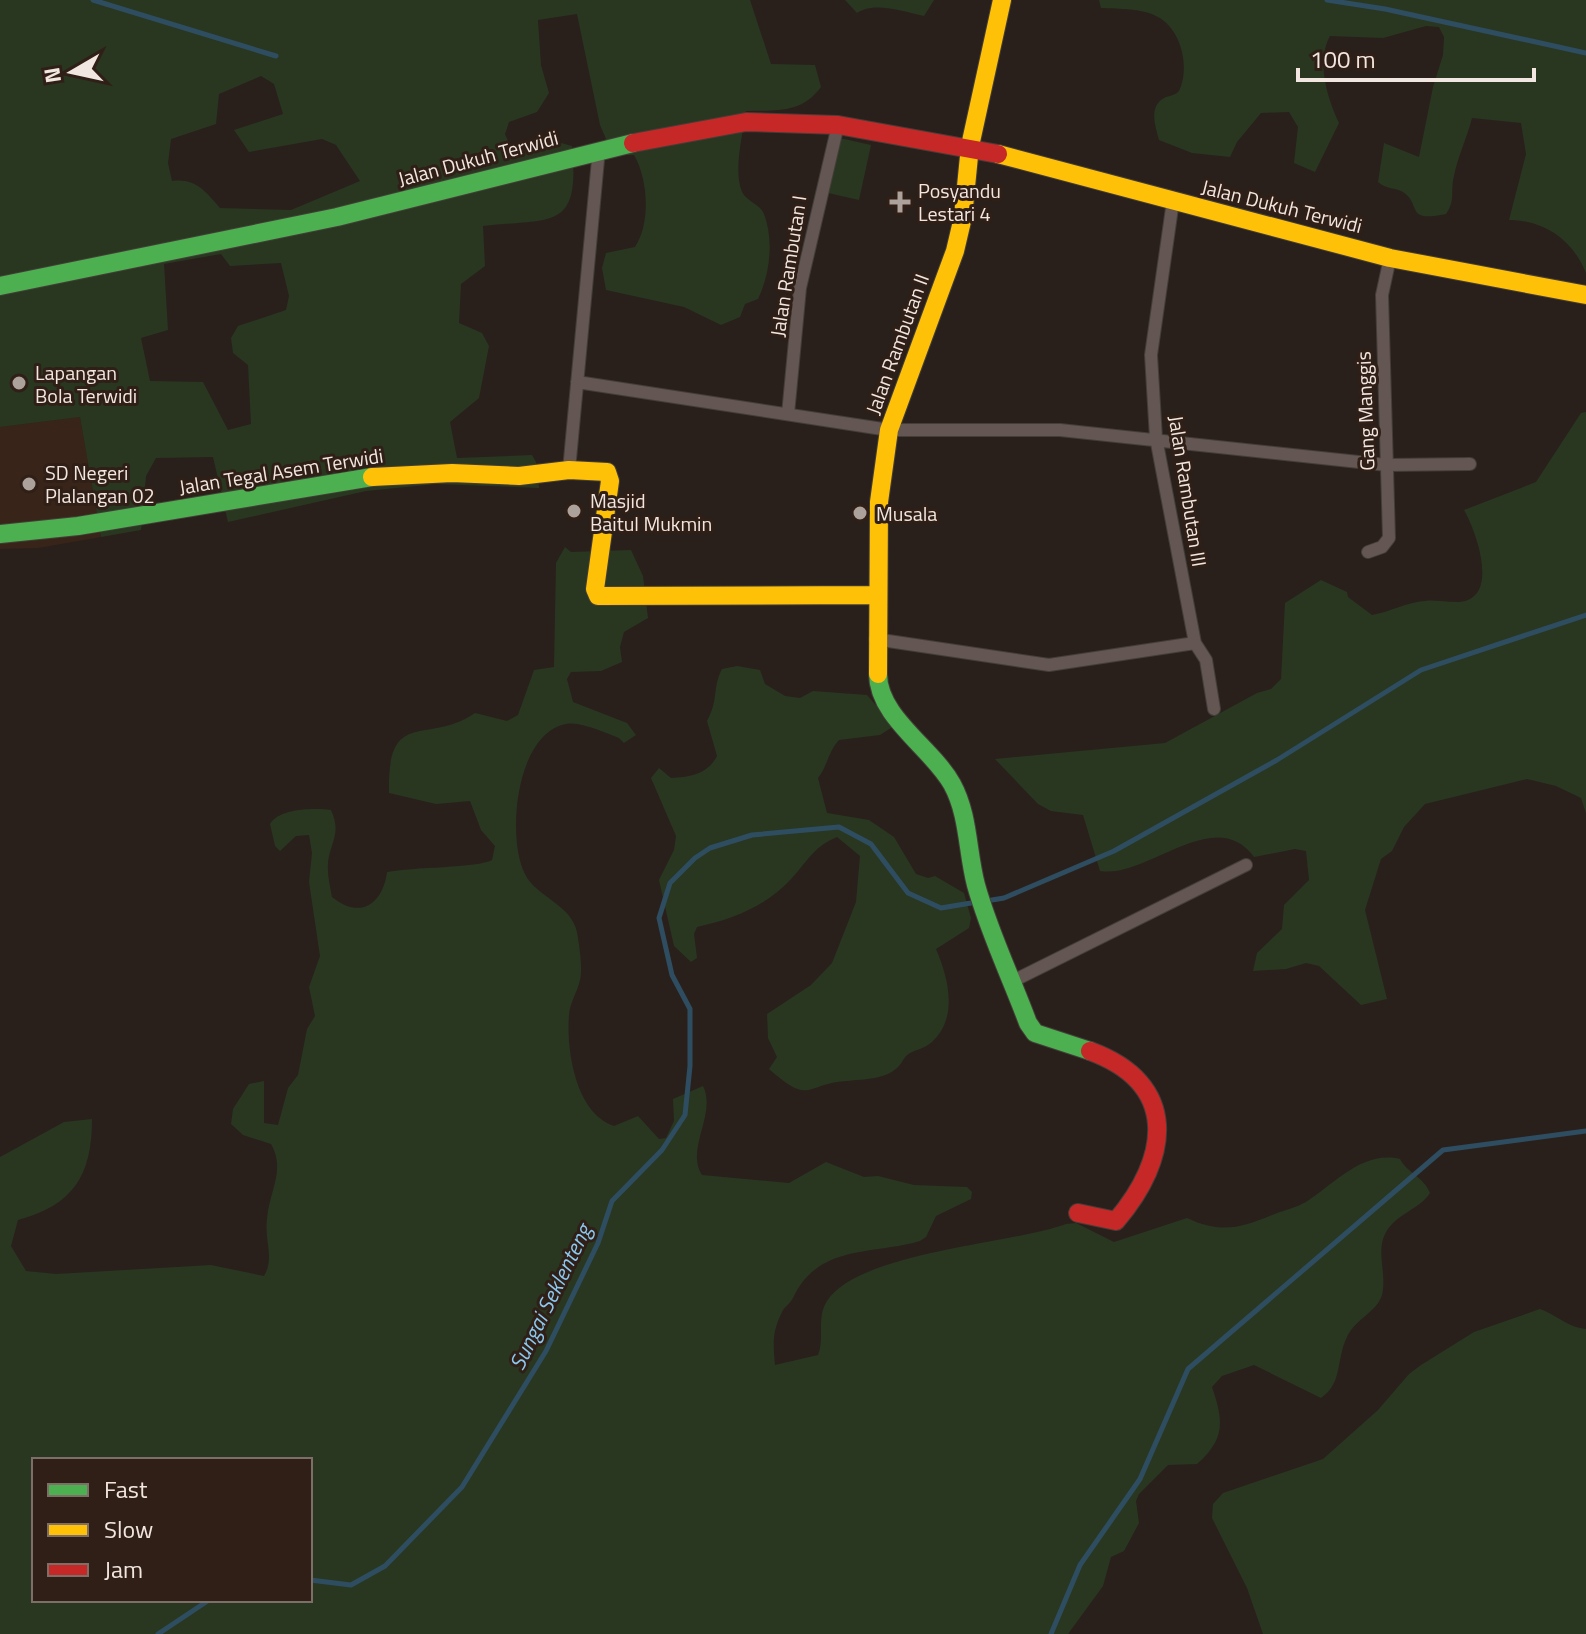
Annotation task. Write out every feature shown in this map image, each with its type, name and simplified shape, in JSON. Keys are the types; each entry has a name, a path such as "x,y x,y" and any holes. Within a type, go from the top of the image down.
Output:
{"street":[{"path":"970,146 1002,0"},
{"name":"Jalan Dukuh Terwidi","path":"0,286 337,217 599,149 746,122 838,125 970,146 1390,258 1586,295"},
{"name":"Jalan Rambutan I","path":"788,414 800,288 838,125"},
{"name":"Jalan Rambutan II","path":"970,146 963,217 955,251 889,430 879,502 875,639 878,687 884,702 944,770 954,787 968,835 976,884 1013,981"},
{"path":"569,470 599,149"},
{"name":"Jalan Rambutan III","path":"1173,201 1151,355 1156,438 1195,643 1206,660 1214,709"},
{"name":"Gang Manggis","path":"1368,552 1382,547 1389,538 1382,295 1390,258"},
{"path":"577,382 889,430 1060,430 1387,465 1470,464"},
{"name":"Jalan Tegal Asem Terwidi","path":"0,534 78,526 358,478 452,473 519,476 569,470 607,472 609,477 595,589 598,596 877,595"},
{"path":"875,639 1049,665 1195,643"},
{"path":"1078,1213 1116,1221 1150,1177 1159,1143 1155,1107 1125,1068 1035,1033 1028,1023 1013,981 1246,865"}],"shaded area":[{"path":"80,417 101,537 38,548 0,549 0,427"}],"green space":[{"path":"0,0 750,0 771,64 815,65 821,87 805,102 788,109 746,111 739,183 744,195 764,214 769,235 769,257 758,299 745,304 740,317 721,325 684,307 606,290 602,268 606,253 635,247 644,226 646,201 642,176 634,155 613,155 600,125 577,14 538,20 541,65 549,93 537,112 509,122 505,134 511,148 554,141 572,146 571,193 566,207 544,220 483,226 485,266 461,284 459,323 482,333 489,346 479,398 450,422 457,458 532,455 536,462 539,488 436,484 366,491 228,522 213,457 156,458 146,476 141,530 101,537 80,417 0,427","holes":["261,76 274,84 283,114 234,130 249,152 322,139 336,145 360,181 291,210 220,208 194,184 172,181 168,163 171,139 216,124 219,94","221,254 230,266 281,263 289,296 286,310 238,326 231,338 233,353 248,365 251,424 228,430 203,382 150,381 141,338 168,330 164,264"]},
{"path":"845,0 934,0 924,16 881,8 857,13"},
{"path":"1099,0 1586,0 1586,273 1573,251 1556,234 1534,224 1509,220 1526,154 1521,123 1472,118 1446,214 1419,214 1403,192 1378,182 1384,143 1419,157 1433,87 1443,55 1444,37 1439,27 1426,26 1383,38 1330,36 1324,57 1325,80 1339,123 1315,172 1294,163 1298,127 1289,112 1261,113 1237,142 1230,157 1192,153 1159,140 1155,109 1161,100 1179,91 1184,72 1178,40 1158,17 1138,10 1101,8"},
{"path":"840,138 871,145 859,200 828,193"},
{"path":"1586,412 1586,813 1581,798 1556,786 1527,779 1425,804 1404,827 1392,851 1381,859 1365,910 1387,999 1361,1005 1319,966 1306,963 1286,969 1253,971 1257,953 1282,929 1284,905 1309,880 1306,851 1295,849 1254,857 1238,842 1220,838 1201,840 1138,865 1100,871 1083,815 1051,811 1038,804 995,759 1165,743 1257,693 1271,689 1281,679 1285,603 1321,580 1347,592 1348,597 1372,615 1418,602 1468,600 1477,593 1482,571 1478,544 1464,510 1536,482 1581,413"},
{"path":"565,547 571,552 631,550 643,576 648,618 624,632 620,647 622,662 601,671 571,672 567,679 573,702 627,723 636,735 624,743 600,731 572,724 549,732 536,746 526,766 516,813 519,857 525,874 537,889 568,914 577,932 581,975 570,1010 569,1046 576,1080 591,1109 614,1126 638,1116 659,1139 666,1138 674,1121 673,1099 703,1086 706,1108 697,1154 702,1175 789,1183 826,1162 864,1177 878,1176 914,1185 967,1187 972,1192 971,1199 936,1216 926,1237 920,1241 848,1254 817,1268 804,1281 779,1319 774,1338 775,1365 818,1355 822,1314 827,1301 844,1284 902,1260 1066,1224 1076,1223 1114,1242 1187,1218 1222,1228 1243,1225 1303,1204 1361,1164 1374,1159 1400,1159 1430,1193 1395,1221 1385,1234 1381,1248 1382,1295 1376,1306 1351,1331 1333,1385 1321,1398 1254,1365 1222,1376 1212,1387 1220,1420 1213,1446 1197,1464 1168,1465 1139,1494 1136,1501 1139,1523 1124,1551 1111,1557 1103,1586 1068,1634 0,1634 0,1157 64,1122 92,1119 88,1157 76,1185 53,1206 18,1220 11,1246 26,1271 56,1274 211,1265 264,1276 269,1262 268,1209 277,1163 271,1144 243,1135 231,1124 233,1109 249,1084 264,1081 264,1123 278,1125 288,1088 298,1075 307,1029 315,1016 309,987 320,956 309,882 312,853 309,835 296,836 280,851 275,846 270,824 289,812 331,810 335,825 328,863 332,897 352,907 361,908 375,900 381,893 387,872 473,865 492,860 495,846 481,830 470,801 436,804 389,793 390,766 395,748 403,738 413,733 457,722 475,713 507,721 518,715 534,670 554,667 556,563"},
{"path":"737,666 760,670 765,684 785,696 800,698 813,691 867,695 894,726 880,735 839,740 835,745 818,778 827,813 869,820 894,837 916,874 928,878 935,876 964,893 971,918 969,928 936,949 949,997 946,1021 932,1042 905,1057 894,1071 881,1076 802,1090 783,1081 769,1069 777,1057 768,1038 767,1014 811,985 832,963 856,902 860,856 837,837 816,850 791,879 770,897 736,916 697,927 694,934 697,958 691,962 674,946 659,880 674,850 676,836 651,778 659,768 671,778 678,778 698,773 713,762 717,756 707,721 722,669"},
{"path":"1540,1309 1573,1326 1586,1329 1586,1634 1263,1634 1247,1588 1212,1518 1213,1504 1223,1493 1323,1459 1378,1410 1409,1374 1421,1365 1474,1332"}],"waterway":[{"path":"93,0 276,56"},
{"path":"1327,0 1385,9 1586,53"},
{"path":"986,901 1004,898 1114,851 1277,760 1421,670 1586,615"},
{"name":"Sungai Seklenteng","path":"312,1580 351,1585 385,1566 462,1487 546,1351 598,1243 612,1201 662,1150 685,1115 690,1066 690,1009 672,975 659,918 670,883 710,848 752,835 839,827 871,844 908,893 941,908 977,902"},
{"path":"1051,1634 1080,1565 1140,1479 1188,1369 1443,1150 1586,1131"},
{"name":"Sungai Seklenteng","path":"158,1634 206,1602"}],"traffic: fast":[{"path":"0,286 337,217 633,143"},
{"path":"0,534 78,526 372,477"},
{"path":"878,674 880,690 896,718 943,771 958,796 981,903 1028,1023 1035,1033 1090,1051"}],"traffic: slow":[{"path":"878,674 879,502 889,430 955,251 963,217 970,146 1002,0"},
{"path":"998,154 1390,258 1586,295"},
{"path":"372,477 452,473 519,476 569,470 607,472 610,481 595,589 598,596 877,595"}],"traffic: jam":[{"path":"633,143 746,122 838,125 998,154"},
{"path":"1078,1213 1116,1221 1147,1172 1155,1148 1157,1125 1152,1103 1140,1083 1119,1065 1090,1051"}],"place":[{"name":"Posyandu Lestari 4","path":"900,202"},
{"name":"Lapangan Bola Terwidi","path":"19,383"},
{"name":"SD Negeri Plalangan 02","path":"29,484"},
{"name":"Masjid Baitul Mukmin","path":"574,511"},
{"name":"Musala","path":"860,513"}]}
